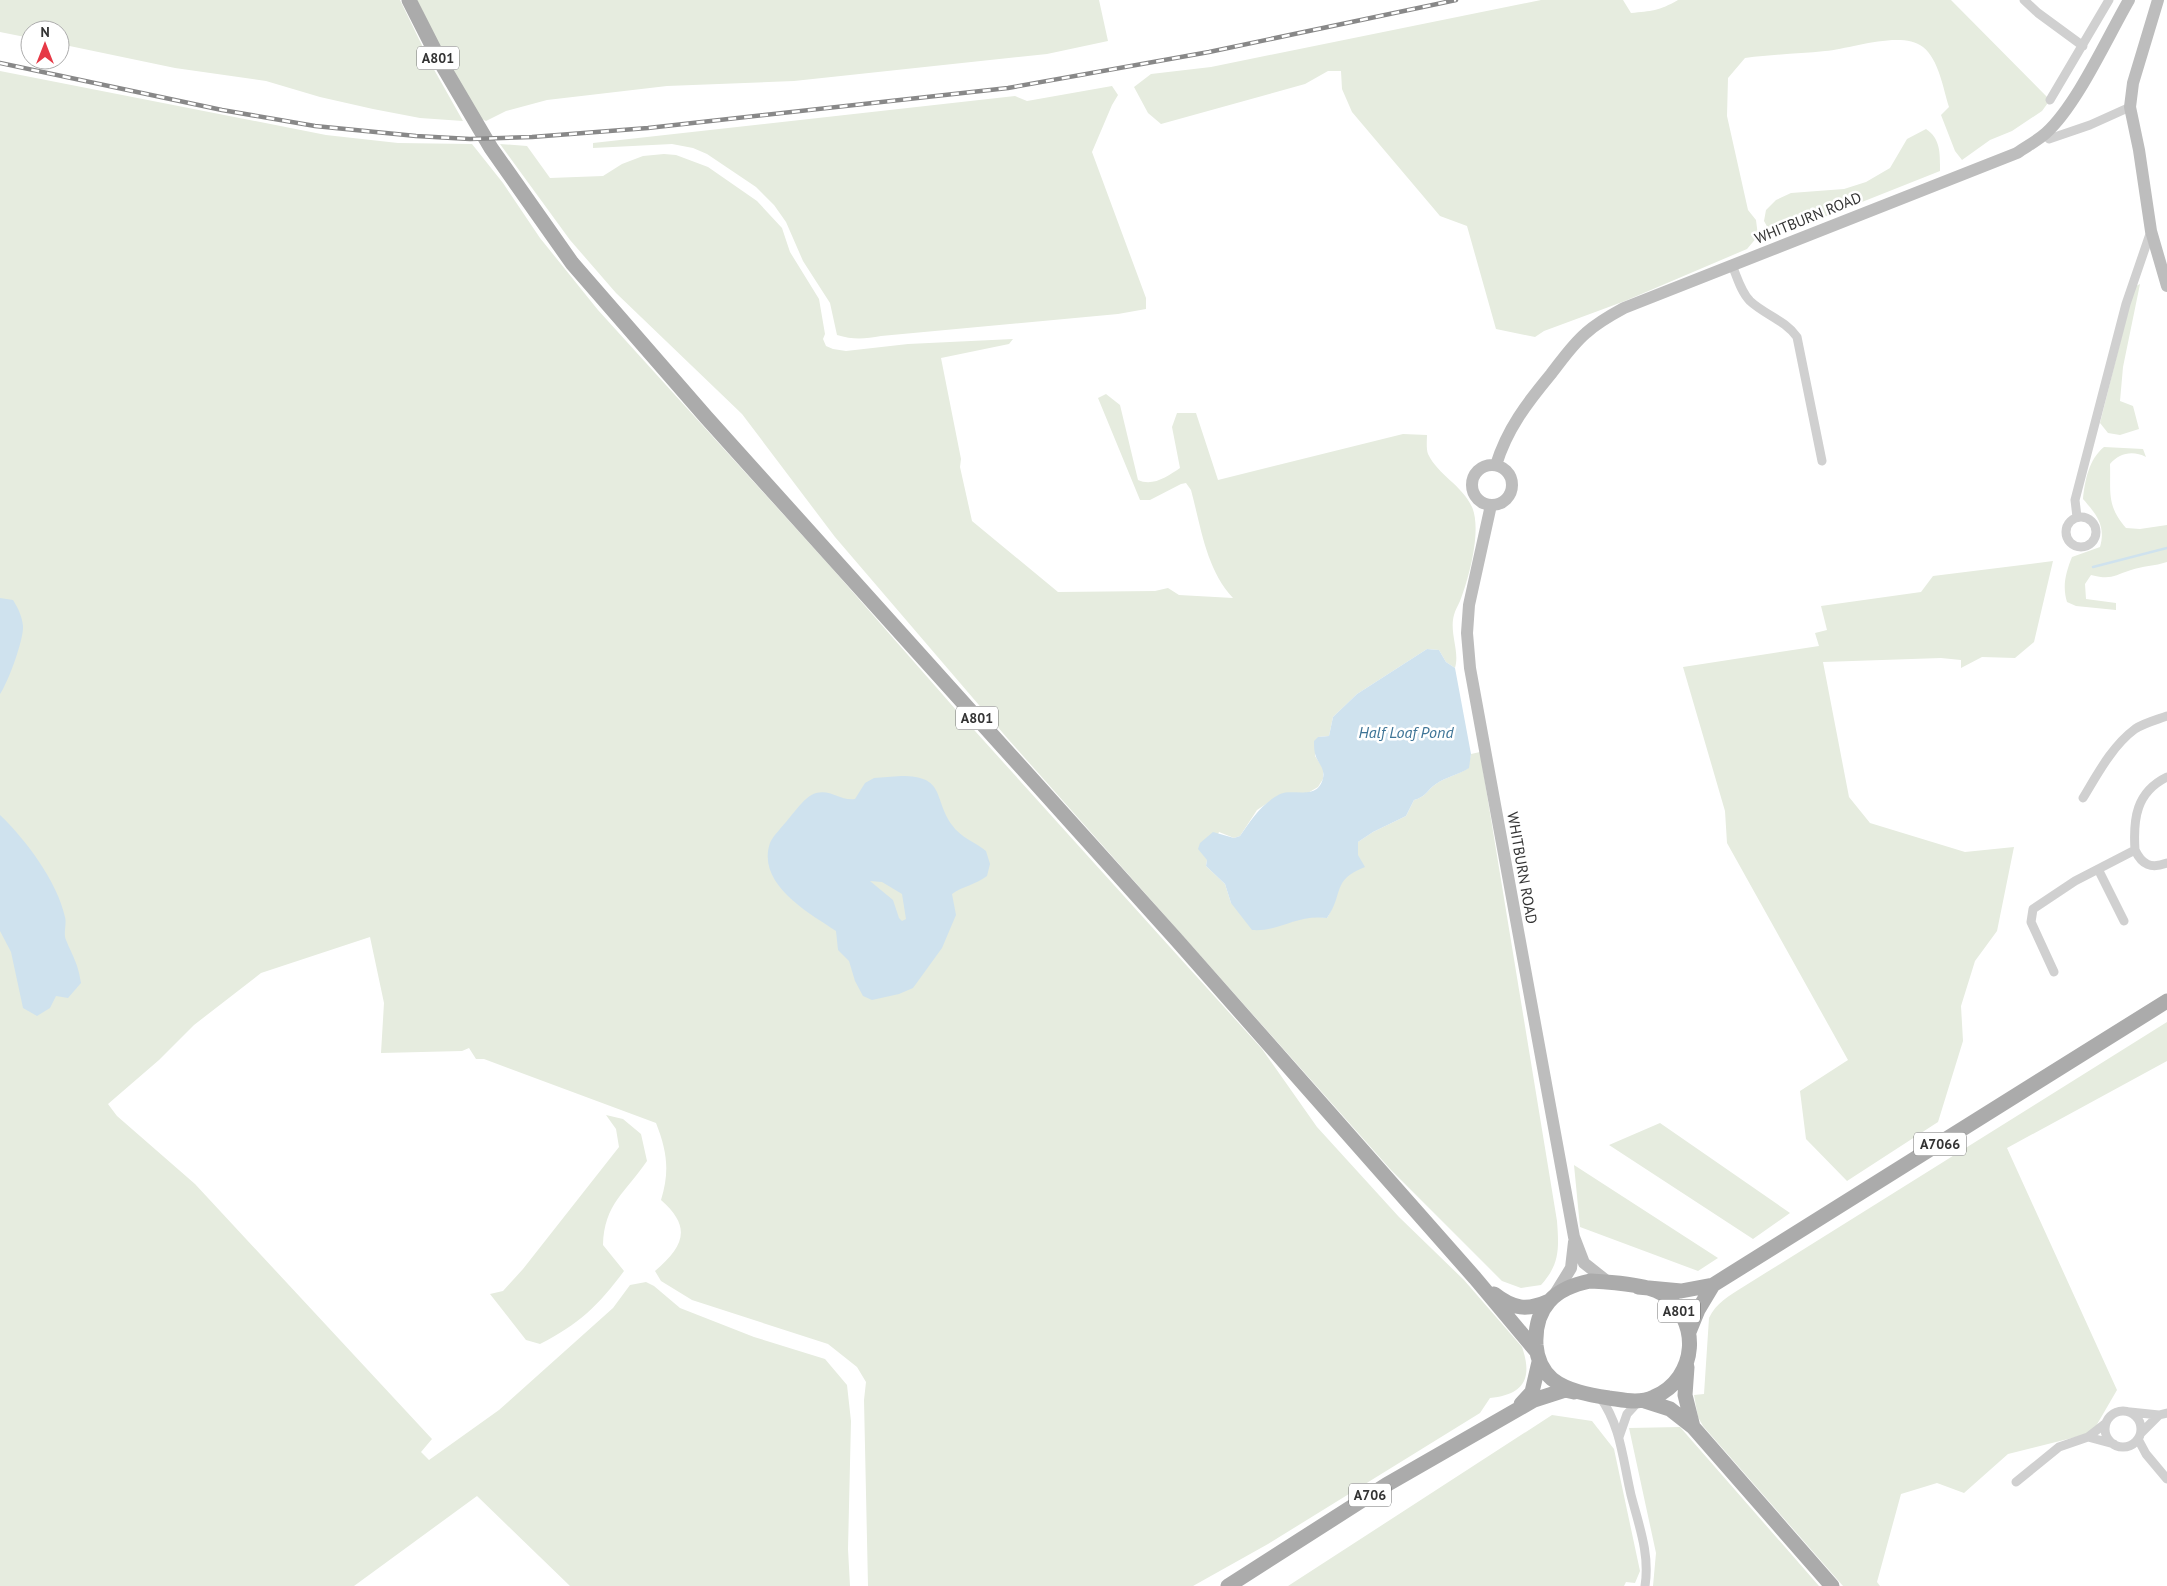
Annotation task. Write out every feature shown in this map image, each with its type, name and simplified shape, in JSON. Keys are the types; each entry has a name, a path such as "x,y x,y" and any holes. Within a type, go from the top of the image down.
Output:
{"main road":[{"name":"A801","path":"409,0 441,63 491,148 572,263 674,380 1175,938 1475,1278 1538,1357 1553,1380 1578,1392 1641,1401 1670,1409 1693,1427 1761,1508 1832,1586"},
{"name":"WHITBURN ROAD","path":"1496,465 1503,442 1515,420 1567,352 1587,332 1624,308 2017,153 2045,134 2058,121 2074,97 2129,0"},
{"path":"2158,0 2133,84 2130,106 2139,150 2151,231 2167,286"},
{"path":"1487,465 1496,465 1509,474 1512,485 1506,500 1490,505 1478,499 1474,494 1472,479 1480,469 1487,465"},
{"name":"WHITBURN ROAD","path":"1490,505 1469,605 1467,633 1470,668 1574,1237 1584,1263 1608,1282"},
{"name":"A7066","path":"1638,1287 1681,1292 1713,1285 2167,1001"},
{"name":"WHITBURN ROAD","path":"1551,1299 1571,1268 1574,1237"},
{"name":"A801","path":"1475,1278 1512,1306 1533,1308 1551,1299 1571,1284 1590,1281 1608,1282 1660,1292 1675,1305 1686,1321 1689,1332 1689,1357 1685,1388 1693,1427"},
{"name":"A7066","path":"1689,1332 1698,1310 1713,1285"},
{"name":"A801","path":"1538,1357 1537,1321 1551,1299"},
{"name":"A706","path":"1516,1411 1532,1392 1538,1357"},
{"name":"A801","path":"1641,1401 1658,1396 1675,1383 1689,1357"},
{"name":"A706","path":"1228,1586 1386,1485 1534,1400 1566,1390 1594,1395"}],"street":[{"path":"2024,0 2038,13 2083,46"},
{"path":"2050,100 2109,0"},
{"path":"2045,134 2049,139 2090,125 2130,106"},
{"path":"2077,517 2075,500 2126,304 2151,231"},
{"path":"1732,265 1749,300 1788,326 1797,337 1822,461"},
{"path":"2083,798 2108,759 2125,738 2135,729 2167,716"},
{"path":"2167,777 2147,790 2140,800 2135,850 2139,859 2146,864 2157,867 2167,863"},
{"path":"2054,972 2030,922 2033,909 2098,869 2135,850"},
{"path":"2098,869 2124,921"},
{"path":"1594,1395 1611,1413 1619,1437 1646,1549 1647,1574 1645,1586"},
{"path":"1619,1437 1627,1414 1641,1401"},
{"path":"2127,1411 2137,1417 2140,1436 2146,1454 2167,1478"},
{"path":"2016,1482 2059,1447 2088,1437 2117,1412 2163,1414"},
{"path":"2126,1447 2163,1414"},
{"path":"2106,1423 2106,1435 2114,1444"},
{"path":"2088,1437 2146,1454"}],"shaded area":[{"path":"0,0 400,0 432,66 463,121 420,118 320,97 266,81 175,68 70,46 70,20 20,20 20,36 0,32"},
{"path":"417,0 1099,0 1108,41 1047,54 794,81 667,86 547,100 506,111 486,121 480,118 449,66"},
{"path":"1541,0 1623,0 1631,13 1655,10 1678,0 1951,0 2050,100 2042,111 2012,131 1990,140 1962,160 1955,151 1941,115 1949,107 1937,67 1923,47 1914,42 1889,40 1836,50 1745,58 1728,78 1727,116 1748,210 1756,220 1758,236 1747,249 1625,301 1544,331 1535,337 1496,329 1467,226 1440,216 1352,112 1342,89 1341,71 1328,71 1305,84 1161,124 1148,113 1134,87 1151,74 1211,67"},
{"path":"0,71 326,135 398,143 472,144 503,183 540,238 598,310 1262,1049 1317,1127 1399,1217 1464,1280 1522,1347 1526,1376 1518,1389 1502,1396 1490,1398 1480,1413 1268,1544 1193,1586 868,1586 864,1400 866,1382 857,1367 828,1344 692,1300 661,1281 655,1271 665,1262 678,1245 681,1228 671,1210 661,1200 666,1180 666,1161 663,1143 656,1123 484,1059 476,1059 469,1048 462,1051 381,1053 384,1003 370,937 261,973 194,1025 159,1060 108,1104 117,1116 195,1184 432,1439 421,1452 429,1460 499,1410 613,1308 630,1285 646,1282 654,1286 680,1308 754,1337 825,1359 847,1385 851,1421 848,1549 850,1586 570,1586 477,1496 354,1586 0,1586"},
{"path":"1112,86 1118,95 1092,152 1146,298 1146,309 1118,314 864,338 848,338 837,335 830,303 803,261 786,222 774,205 756,187 707,154 693,148 672,144 593,148 593,143 1015,96 1027,101"},
{"path":"1926,129 1935,137 1939,147 1940,171 1794,229 1776,232 1769,230 1764,221 1766,210 1776,200 1791,193 1844,189 1866,182 1890,168 1907,139"},
{"path":"500,144 527,146 550,178 603,176 622,164 643,156 664,154 676,155 708,167 757,201 782,228 790,252 819,299 825,334 823,339 826,346 833,349 846,351 908,344 1013,339 1009,344 941,358 961,459 960,467 972,521 1058,592 1155,591 1168,588 1179,595 1233,598 1224,587 1210,561 1191,490 1186,483 1150,500 1140,500 1098,398 1106,394 1120,405 1138,480 1144,482 1160,480 1180,468 1172,427 1177,413 1196,413 1218,480 1403,434 1427,435 1428,454 1432,461 1468,499 1475,517 1476,528 1473,554 1464,591 1454,613 1455,668 1446,662 1439,650 1427,649 1357,694 1333,717 1329,736 1318,737 1315,756 1323,768 1323,779 1318,787 1306,794 1281,794 1257,810 1240,836 1234,838 1219,832 1206,866 1225,884 1231,903 1290,922 1311,916 1327,918 1340,886 1356,856 1358,842 1373,832 1406,816 1414,800 1421,797 1433,786 1468,768 1471,754 1480,752 1557,1221 1558,1248 1555,1263 1541,1285 1521,1288 1502,1281 1391,1170 1008,739 835,537 742,414 616,293 570,240"},
{"path":"2140,284 2123,367 2120,401 2133,406 2139,429 2120,435 2108,433 2100,423 2134,287"},
{"path":"2104,447 2143,449 2146,457 2131,453 2118,457 2110,464 2112,505 2126,528 2140,529 2167,525 2167,562 2135,569 2112,577 2091,575 2085,584 2086,599 2116,603 2116,610 2076,606 2067,602 2065,590 2066,574 2072,557 2100,547 2102,540 2099,521 2083,499 2091,464"},
{"path":"2053,561 2034,642 2015,658 1982,657 1961,668 1961,660 1941,658 1823,662 1849,797 1870,823 1965,852 2014,847 1997,931 1975,961 1961,1006 1963,1041 1938,1122 1847,1181 1806,1139 1800,1091 1848,1060 1727,843 1725,811 1683,667 1819,646 1815,633 1827,630 1821,606 1921,592 1933,576"},
{"path":"2167,1022 2167,1061 2007,1148 2117,1390 2092,1433 2008,1454 1964,1493 1937,1483 1901,1494 1877,1582 1880,1586 1843,1586 1703,1426 1698,1417 1694,1395 1704,1394 1709,1318 1723,1300 1738,1290"},
{"path":"606,1115 623,1119 641,1134 647,1161 618,1199 607,1219 604,1231 603,1245 624,1271 606,1294 577,1322 540,1344 526,1340 490,1294 503,1291 523,1269 619,1147 616,1129"},
{"path":"1660,1123 1790,1213 1753,1239 1609,1145"},
{"path":"1574,1165 1718,1258 1698,1271 1580,1227"},
{"path":"1552,1415 1592,1421 1614,1449 1640,1571 1635,1583 1626,1582 1624,1586 1288,1586"},
{"path":"1680,1427 1819,1586 1653,1586 1656,1553 1629,1428"}],"water":[{"path":"0,598 13,600 20,612 23,632 15,661 0,694"},
{"name":"Half Loaf Pond","path":"1427,649 1439,650 1446,662 1455,668 1471,754 1469,768 1436,784 1424,795 1414,800 1406,816 1373,832 1358,842 1358,855 1365,867 1347,877 1327,918 1306,918 1262,930 1252,930 1231,903 1225,884 1206,866 1207,860 1198,849 1200,843 1213,832 1234,838 1240,836 1262,807 1280,794 1311,792 1316,789 1320,785 1323,775 1315,755 1314,741 1318,737 1329,736 1333,717 1357,694"},
{"path":"915,777 932,784 952,825 963,836 986,851 990,864 987,876 952,894 956,915 942,948 913,988 899,994 872,1000 863,996 855,981 849,961 838,950 836,931 788,896 771,872 768,858 770,843 773,838 808,798 821,792 855,799 865,783 874,778","holes":["870,881 882,882 902,894 906,919 902,921 899,918 893,900"]},
{"path":"0,815 30,849 55,889 65,917 65,937 80,976 81,983 68,998 56,996 50,1008 37,1016 23,1008 11,952 0,931"}],"waterway":[{"path":"2093,567 2167,548"}],"railway":[{"path":"0,63 222,110 315,126 416,136 470,139 532,137 648,128 1008,88 1209,52 1456,0"}]}
